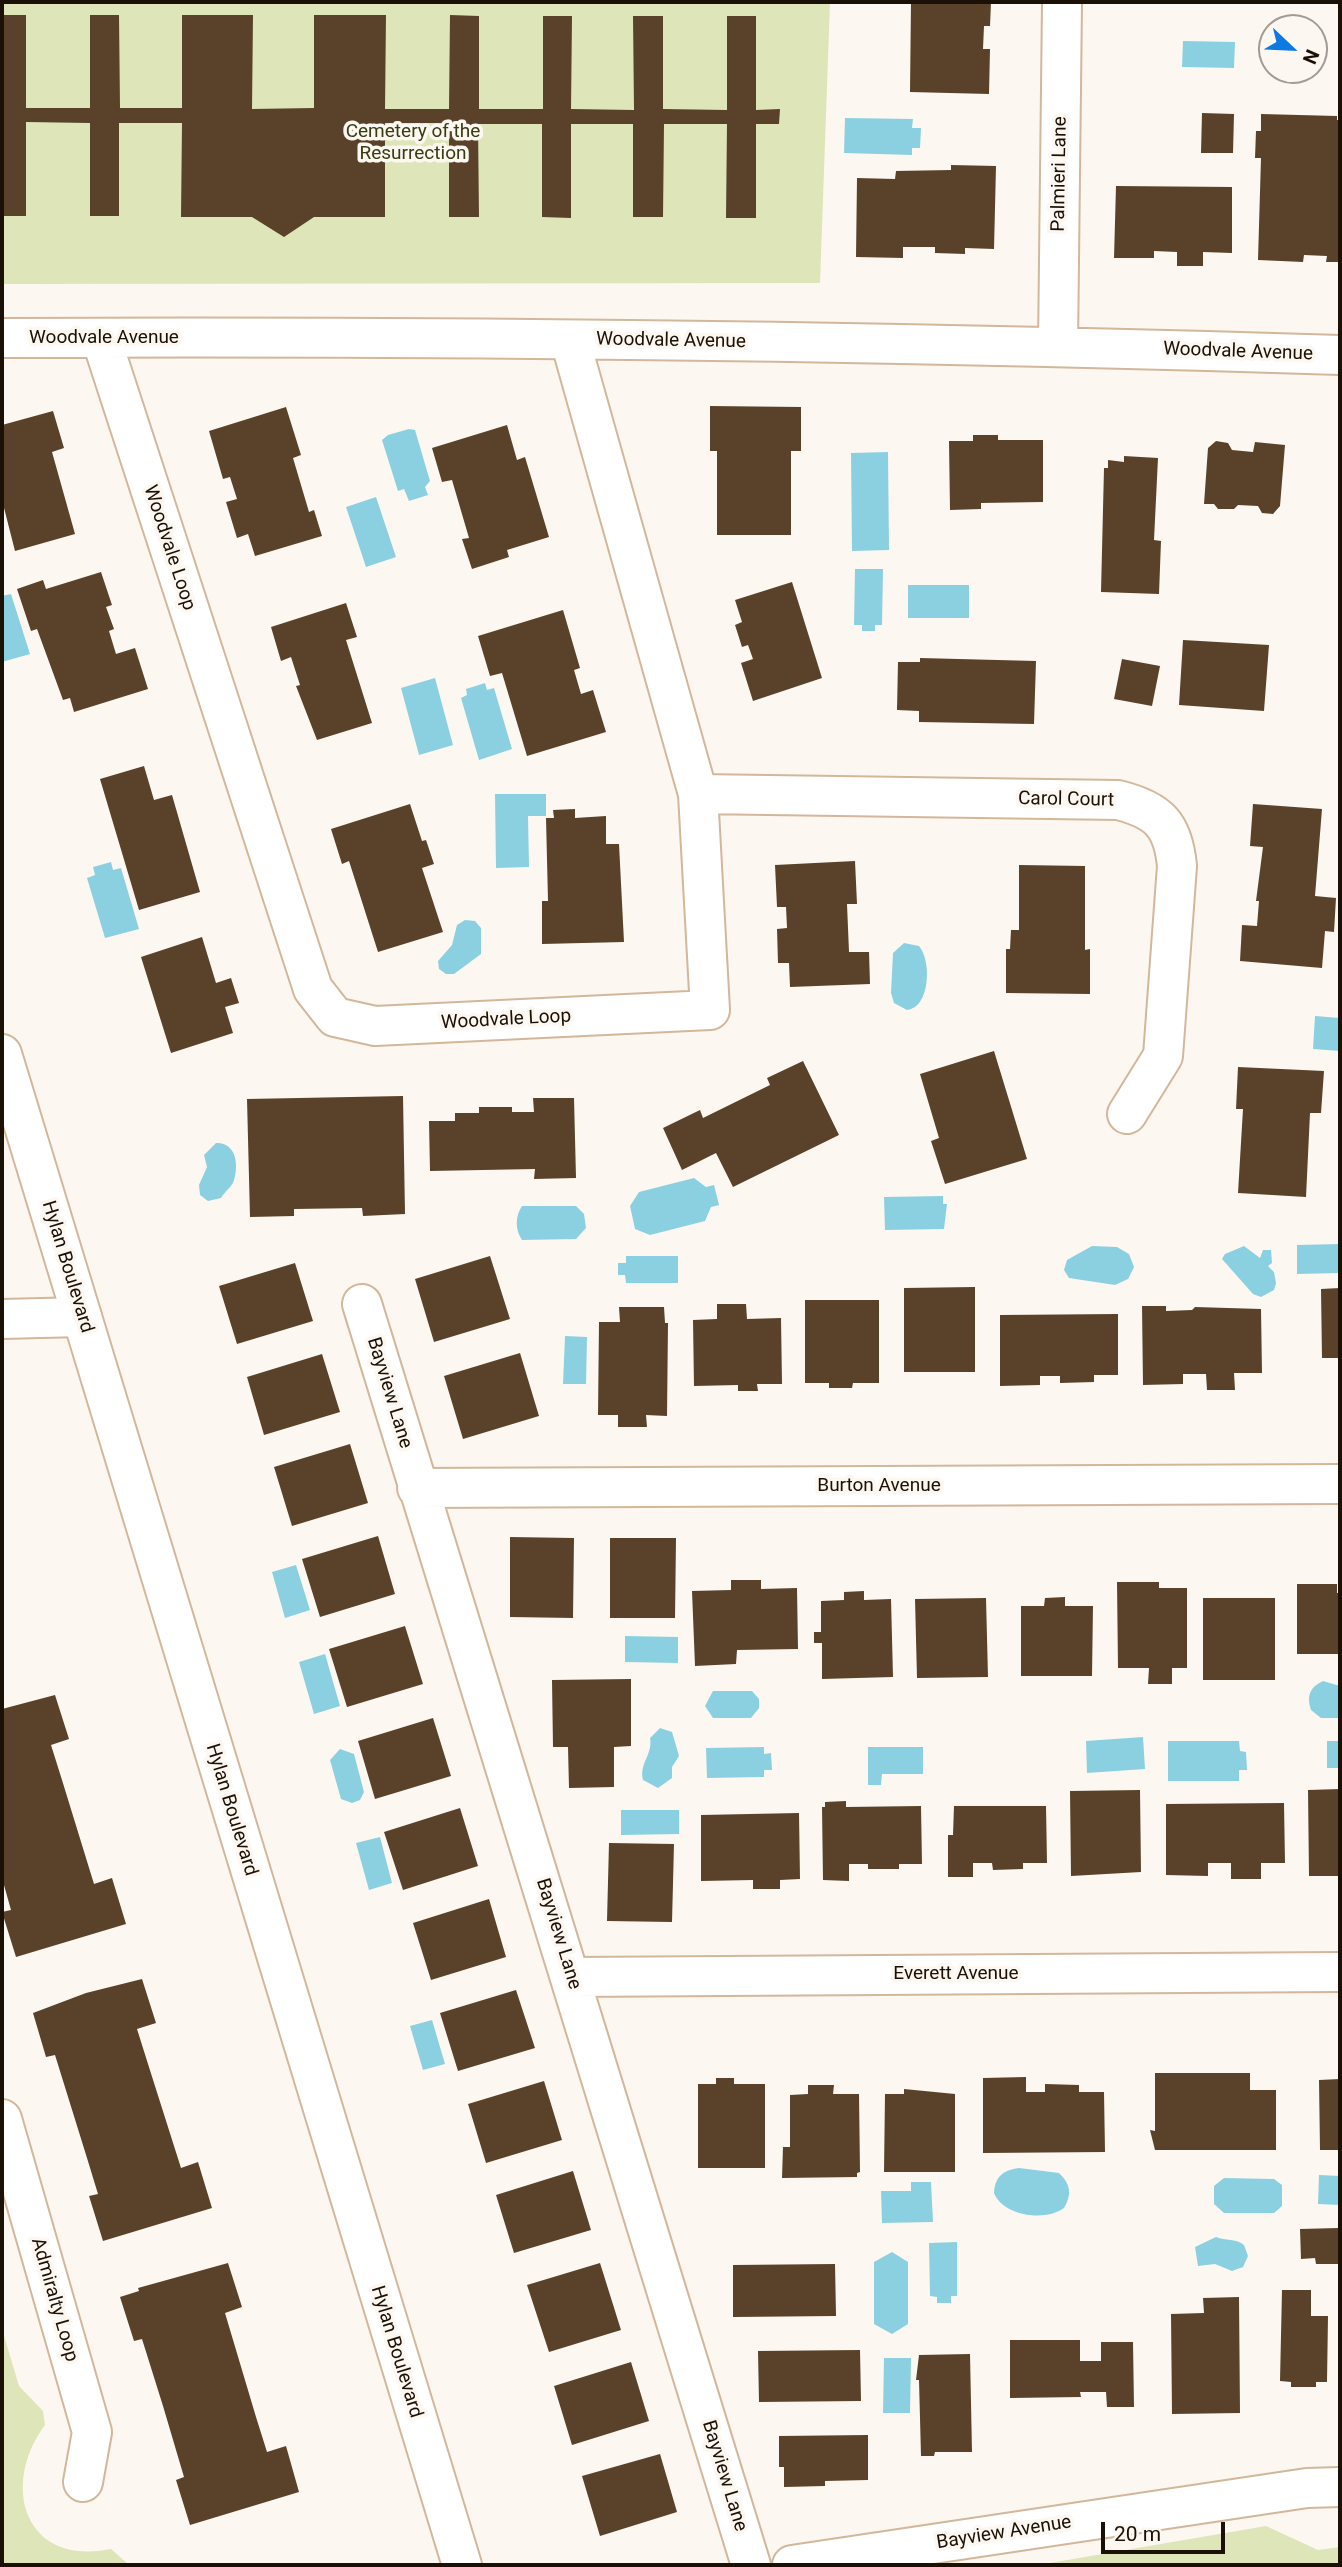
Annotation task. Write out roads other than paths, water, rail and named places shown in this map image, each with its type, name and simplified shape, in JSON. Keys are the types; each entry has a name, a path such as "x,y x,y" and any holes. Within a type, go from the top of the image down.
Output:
{"street":[{"name":"Palmieri Lane","path":"1058,346 1062,2"},
{"name":"Woodvale Avenue","path":"2,338 570,340 1058,346 1340,355"},
{"name":"Woodvale Loop","path":"101,338 313,989 335,1017 375,1026 710,1010 698,794 570,340"},
{"name":"Carol Court","path":"698,794 1118,800 1141,806 1161,819 1175,843 1177,866 1163,1056 1127,1114"},
{"name":"Hylan Boulevard","path":"2,1054 462,2565"},
{"name":"Bayview Lane","path":"362,1304 417,1488 572,1977 751,2565"},
{"path":"2,1319 82,1317"},
{"name":"Burton Avenue","path":"417,1488 1340,1484"},
{"name":"Everett Avenue","path":"572,1977 1340,1972"},
{"name":"Admiralty Loop","path":"2,2119 92,2432 83,2482"},
{"name":"Bayview Avenue","path":"792,2565 1307,2488 1340,2487"}],"water":[{"path":"1183,41 1235,42 1234,68 1182,67"},
{"path":"845,118 913,119 912,128 921,128 920,148 912,148 912,155 844,153"},
{"path":"415,430 430,481 425,487 428,495 409,501 404,489 398,491 382,440 388,435"},
{"path":"888,452 889,550 852,551 851,453"},
{"path":"376,497 396,557 366,567 346,507"},
{"path":"855,569 883,569 882,625 875,625 875,631 862,631 862,625 854,625"},
{"path":"908,585 969,585 969,618 908,618"},
{"path":"11,594 30,654 2,662 2,596"},
{"path":"435,678 453,745 419,755 401,688"},
{"path":"485,683 487,690 494,688 512,749 479,760 461,698 467,695 466,689"},
{"path":"495,794 546,794 546,816 528,816 529,867 496,868"},
{"path":"111,862 113,870 121,868 139,929 105,938 87,878 95,875 93,867"},
{"path":"465,920 475,921 481,928 481,954 454,974 446,974 439,969 438,961 452,945 457,925"},
{"path":"904,943 919,946 927,972 920,1001 907,1010 894,1003 891,993 893,953"},
{"path":"1315,1016 1340,1018 1340,1051 1313,1049"},
{"path":"216,1143 232,1150 236,1161 235,1174 232,1185 221,1198 208,1201 200,1195 199,1185 207,1167 204,1155"},
{"path":"694,1178 706,1187 714,1185 719,1205 711,1207 705,1221 650,1235 635,1229 630,1206 639,1192"},
{"path":"943,1196 943,1204 947,1204 944,1229 885,1230 884,1197"},
{"path":"522,1206 576,1206 584,1214 586,1228 576,1239 522,1240 517,1223"},
{"path":"1340,1244 1340,1273 1297,1274 1297,1245"},
{"path":"1092,1246 1117,1247 1129,1254 1134,1267 1128,1279 1115,1285 1069,1278 1064,1270 1067,1260"},
{"path":"1244,1246 1260,1258 1263,1250 1271,1250 1272,1263 1268,1266 1274,1272 1276,1283 1274,1290 1261,1297 1253,1294 1222,1259 1225,1254"},
{"path":"626,1256 678,1256 678,1283 626,1283 625,1275 618,1275 618,1263 626,1263"},
{"path":"565,1336 587,1337 586,1384 563,1384"},
{"path":"296,1565 310,1610 285,1618 272,1572"},
{"path":"625,1636 678,1637 678,1663 625,1662"},
{"path":"325,1654 340,1706 314,1714 299,1662"},
{"path":"1323,1681 1340,1686 1340,1718 1321,1718 1311,1710 1310,1692"},
{"path":"713,1691 752,1691 759,1699 759,1708 751,1718 713,1718 705,1706"},
{"path":"660,1728 672,1732 679,1756 672,1767 672,1778 658,1788 643,1780 642,1774 650,1749 650,1738"},
{"path":"1143,1737 1145,1769 1087,1773 1086,1741"},
{"path":"1168,1741 1239,1741 1240,1751 1246,1752 1247,1770 1239,1770 1239,1781 1168,1781"},
{"path":"1327,1741 1340,1741 1340,1768 1327,1768"},
{"path":"764,1747 764,1754 771,1753 772,1770 764,1770 764,1777 707,1778 706,1748"},
{"path":"868,1747 923,1747 923,1774 882,1774 881,1785 868,1785"},
{"path":"340,1749 354,1754 364,1792 360,1800 352,1803 341,1799 330,1760"},
{"path":"621,1810 679,1810 679,1834 621,1835"},
{"path":"380,1837 392,1883 369,1890 356,1843"},
{"path":"432,2020 445,2064 423,2070 410,2026"},
{"path":"1019,2168 1059,2173 1069,2190 1064,2208 1046,2215 1025,2214 1015,2212 999,2201 994,2193 998,2179 1008,2170"},
{"path":"1319,2175 1340,2176 1340,2205 1318,2204"},
{"path":"1224,2178 1274,2179 1282,2185 1282,2206 1274,2213 1224,2213 1214,2204 1214,2186"},
{"path":"911,2182 931,2182 933,2222 882,2223 881,2191 911,2191"},
{"path":"1216,2237 1244,2245 1248,2256 1243,2267 1232,2271 1215,2264 1198,2266 1195,2247"},
{"path":"957,2242 957,2296 951,2296 951,2303 937,2303 937,2297 930,2296 929,2243"},
{"path":"892,2252 908,2262 908,2324 892,2334 874,2324 874,2262"},
{"path":"884,2358 911,2358 910,2413 883,2413"}],"park label":[{"name":"Cemetery of the Resurrection","path":"413,143"}]}
